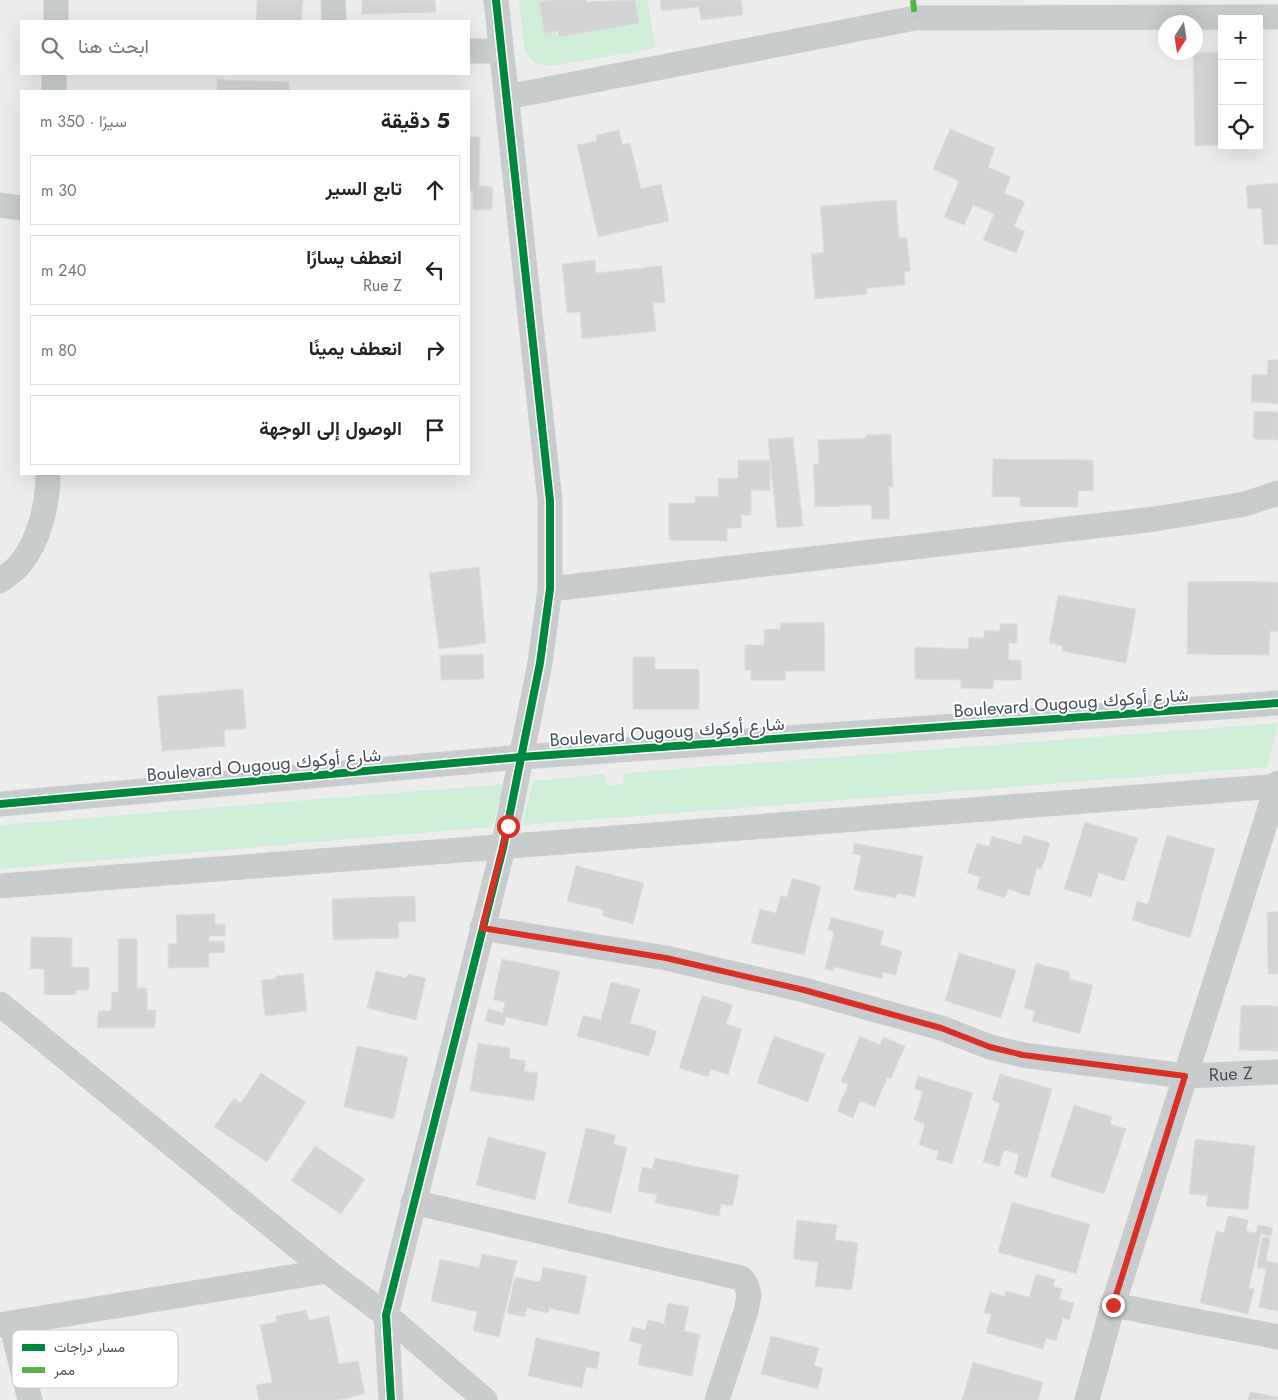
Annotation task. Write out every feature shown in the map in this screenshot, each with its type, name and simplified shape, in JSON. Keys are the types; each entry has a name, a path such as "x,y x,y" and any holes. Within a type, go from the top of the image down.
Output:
{"street":[{"path":"56,0 56,20"},
{"path":"334,0 334,20"},
{"path":"391,1400 386,1315 503,848 540,663 550,588 550,501 508,97 496,0"},
{"path":"508,97 914,9 1278,17"},
{"path":"470,51 501,51"},
{"path":"54,75 54,90"},
{"path":"0,205 20,208"},
{"path":"0,581 21,563 39,531 48,486 48,475"},
{"path":"550,588 1155,520 1245,504 1278,492"},
{"name":"Boulevard Ougoug شارع أوكوك","path":"0,804 521,758 1278,703"},
{"path":"0,886 503,848 1278,785 1113,1305 1087,1400"},
{"name":"Rue Z","path":"482,928 666,958 804,990 941,1028 990,1047 1023,1055 1185,1076 1278,1072"},
{"path":"0,1004 327,1271 386,1315 485,1400"},
{"path":"413,1202 741,1278 746,1284 749,1295 746,1311 717,1400"},
{"path":"12,1343 6,1324 327,1271"},
{"path":"1113,1305 1278,1337"},
{"path":"26,1388 30,1400"}],"green space":[{"path":"519,0 552,0 539,2 559,37 639,23 635,0 647,0 656,48 550,66 535,63 525,52"},
{"path":"1278,723 1267,767 522,825 533,781 604,774 607,786 623,784 624,773"},
{"path":"504,784 492,827 0,869 0,825"}],"building":[{"path":"257,0 303,0 301,20 256,20"},
{"path":"362,0 435,0 436,12 362,14"},
{"path":"586,0 586,2 635,0 639,23 559,37 558,31 544,33 539,2"},
{"path":"660,0 741,0 743,15 701,20 699,7 661,11"},
{"path":"1218,52 1218,145 1195,146 1193,60 1203,60 1203,53"},
{"path":"217,80 289,82 289,90 217,90"},
{"path":"950,129 995,148 988,167 1011,177 1004,193 1025,202 1014,226 1025,231 1016,253 983,240 994,214 973,205 964,225 944,217 959,181 933,169"},
{"path":"619,130 622,145 630,143 641,189 661,184 669,221 598,237 577,145 597,141 596,135"},
{"path":"470,137 480,137 479,186 493,187 492,210 473,210 473,191 470,191"},
{"path":"1278,183 1278,244 1264,245 1261,208 1248,209 1246,186"},
{"path":"896,200 899,238 907,237 910,271 904,272 905,285 867,288 867,294 815,299 811,254 824,252 820,206"},
{"path":"595,260 596,273 662,266 665,302 653,303 656,331 582,339 580,312 567,313 562,264"},
{"path":"1268,360 1278,360 1278,404 1251,402 1252,374 1267,375"},
{"path":"1254,411 1278,412 1278,440 1253,439"},
{"path":"891,434 893,487 889,486 890,519 872,519 871,505 815,507 813,464 819,464 818,440 866,438 866,435"},
{"path":"793,437 803,526 777,528 768,439"},
{"path":"993,459 1093,460 1093,491 1078,491 1078,507 1020,507 1020,497 992,497"},
{"path":"738,460 770,460 770,491 751,490 751,515 741,515 741,528 727,528 727,541 669,540 669,503 695,503 695,496 718,497 718,478 738,478"},
{"path":"479,567 486,643 439,649 429,573"},
{"path":"1188,581 1278,582 1278,632 1270,631 1269,655 1187,654"},
{"path":"1058,595 1136,609 1126,663 1062,651 1063,646 1049,643"},
{"path":"824,622 825,671 785,671 786,680 751,680 751,670 745,670 745,645 764,645 764,629 781,629 780,623"},
{"path":"1000,624 1017,624 1017,643 1009,643 1008,660 1021,660 1021,680 994,680 993,689 961,688 961,680 915,679 915,647 968,649 969,637 984,638 984,630 1000,631"},
{"path":"483,654 484,679 441,680 440,655"},
{"path":"633,657 655,657 655,669 699,669 699,709 633,709"},
{"path":"243,689 246,729 224,730 225,746 162,751 157,696"},
{"path":"1085,822 1138,838 1124,881 1099,873 1091,897 1064,889"},
{"path":"1024,835 1050,843 1042,869 1037,868 1029,896 1008,889 1005,898 977,889 980,877 967,873 977,843 989,846 992,836 1021,845"},
{"path":"1167,835 1215,849 1190,938 1132,920 1137,901 1148,904"},
{"path":"854,843 923,856 915,897 897,893 896,898 854,890 861,855 853,854"},
{"path":"576,866 644,883 633,924 602,916 604,910 567,901"},
{"path":"792,878 821,886 804,955 751,943 760,909 776,913 781,896 787,897"},
{"path":"415,896 416,922 398,922 399,938 333,940 332,899"},
{"path":"1267,912 1278,912 1278,974 1268,974"},
{"path":"215,914 215,924 225,924 225,936 209,936 209,941 224,941 225,953 209,953 209,967 168,968 168,944 177,944 176,915"},
{"path":"831,917 884,931 880,945 902,951 896,975 883,972 882,979 834,967 833,971 825,969 834,932 828,930"},
{"path":"31,937 72,938 72,967 89,967 89,990 76,990 76,995 44,995 44,969 30,969"},
{"path":"118,939 137,939 137,988 147,988 147,1010 156,1010 155,1028 97,1028 98,1011 111,1011 112,992 118,992"},
{"path":"959,953 1016,970 1001,1018 945,1001"},
{"path":"502,959 560,971 547,1026 506,1017 504,1026 485,1021 488,1009 503,1013 505,1002 493,1000"},
{"path":"1036,963 1070,972 1069,979 1093,985 1080,1034 1032,1021 1035,1011 1024,1008"},
{"path":"376,971 406,978 408,974 426,978 416,1020 367,1008"},
{"path":"303,973 307,1011 265,1016 261,980"},
{"path":"611,982 640,989 630,1023 657,1031 649,1056 577,1036 583,1015 601,1020"},
{"path":"702,995 733,1005 726,1024 742,1029 728,1075 711,1069 708,1077 679,1068"},
{"path":"1241,1005 1278,1006 1278,1051 1239,1050"},
{"path":"774,1036 825,1054 808,1102 757,1083"},
{"path":"860,1036 880,1045 883,1037 905,1046 891,1079 887,1078 875,1107 860,1101 853,1118 837,1111 848,1084 841,1082"},
{"path":"478,1043 510,1048 509,1058 526,1061 524,1071 538,1073 534,1101 470,1091"},
{"path":"357,1046 408,1057 394,1119 344,1107"},
{"path":"261,1073 306,1102 267,1162 214,1127 234,1098 241,1103"},
{"path":"1000,1074 1052,1089 1027,1178 1014,1174 1019,1154 1004,1150 999,1166 983,1162 1000,1103 992,1100"},
{"path":"918,1076 973,1093 952,1164 936,1159 939,1151 919,1145 925,1124 914,1120 923,1091 914,1089"},
{"path":"1074,1105 1112,1117 1110,1124 1126,1129 1104,1194 1050,1177"},
{"path":"586,1128 616,1135 613,1144 627,1148 611,1213 568,1203"},
{"path":"488,1137 546,1152 535,1200 476,1185"},
{"path":"1195,1139 1255,1146 1248,1210 1206,1206 1208,1196 1189,1194"},
{"path":"315,1146 365,1179 341,1214 291,1181"},
{"path":"655,1158 739,1175 733,1206 721,1204 719,1216 655,1203 657,1195 638,1191 642,1167 652,1169"},
{"path":"1012,1202 1090,1224 1076,1274 998,1252"},
{"path":"1228,1216 1248,1220 1246,1231 1256,1233 1258,1225 1273,1228 1271,1236 1261,1234 1249,1288 1254,1289 1248,1314 1200,1303 1216,1231 1224,1233"},
{"path":"797,1220 837,1225 835,1240 858,1243 852,1290 815,1286 818,1262 793,1259"},
{"path":"1262,1237 1270,1238 1266,1261 1278,1263 1278,1311 1259,1307 1266,1269 1257,1268"},
{"path":"482,1254 517,1261 499,1337 473,1331 477,1312 431,1301 440,1259 479,1268"},
{"path":"543,1267 587,1276 579,1315 549,1308 548,1313 527,1308 525,1317 507,1313 515,1277 540,1282"},
{"path":"1036,1274 1055,1279 1053,1286 1062,1289 1059,1299 1074,1303 1069,1320 1063,1318 1056,1341 1046,1338 1043,1349 986,1333 991,1315 984,1313 990,1292 1004,1296 1006,1291 1029,1297"},
{"path":"668,1303 689,1307 684,1331 700,1334 692,1376 638,1365 642,1344 629,1341 632,1327 645,1330 648,1320 664,1324"},
{"path":"306,1310 309,1320 329,1316 339,1364 358,1361 365,1394 339,1400 259,1400 256,1385 272,1382 260,1325 277,1322 276,1316"},
{"path":"771,1336 819,1348 814,1365 823,1368 818,1389 761,1374"},
{"path":"536,1338 600,1352 597,1369 586,1367 582,1388 528,1376"},
{"path":"973,1362 1043,1382 1038,1400 962,1400"},
{"path":"1250,1392 1278,1397 1278,1400 1248,1400"}],"marked path":[{"path":"913,0 915,18"}],"cycle path":[{"path":"391,1400 386,1315 503,848 540,663 550,589 550,501 496,0"},
{"path":"0,804 521,757 1278,703"}],"route":[{"path":"508,826 482,928 666,958 804,990 941,1028 990,1047 1023,1055 1185,1076 1113,1305"}]}
